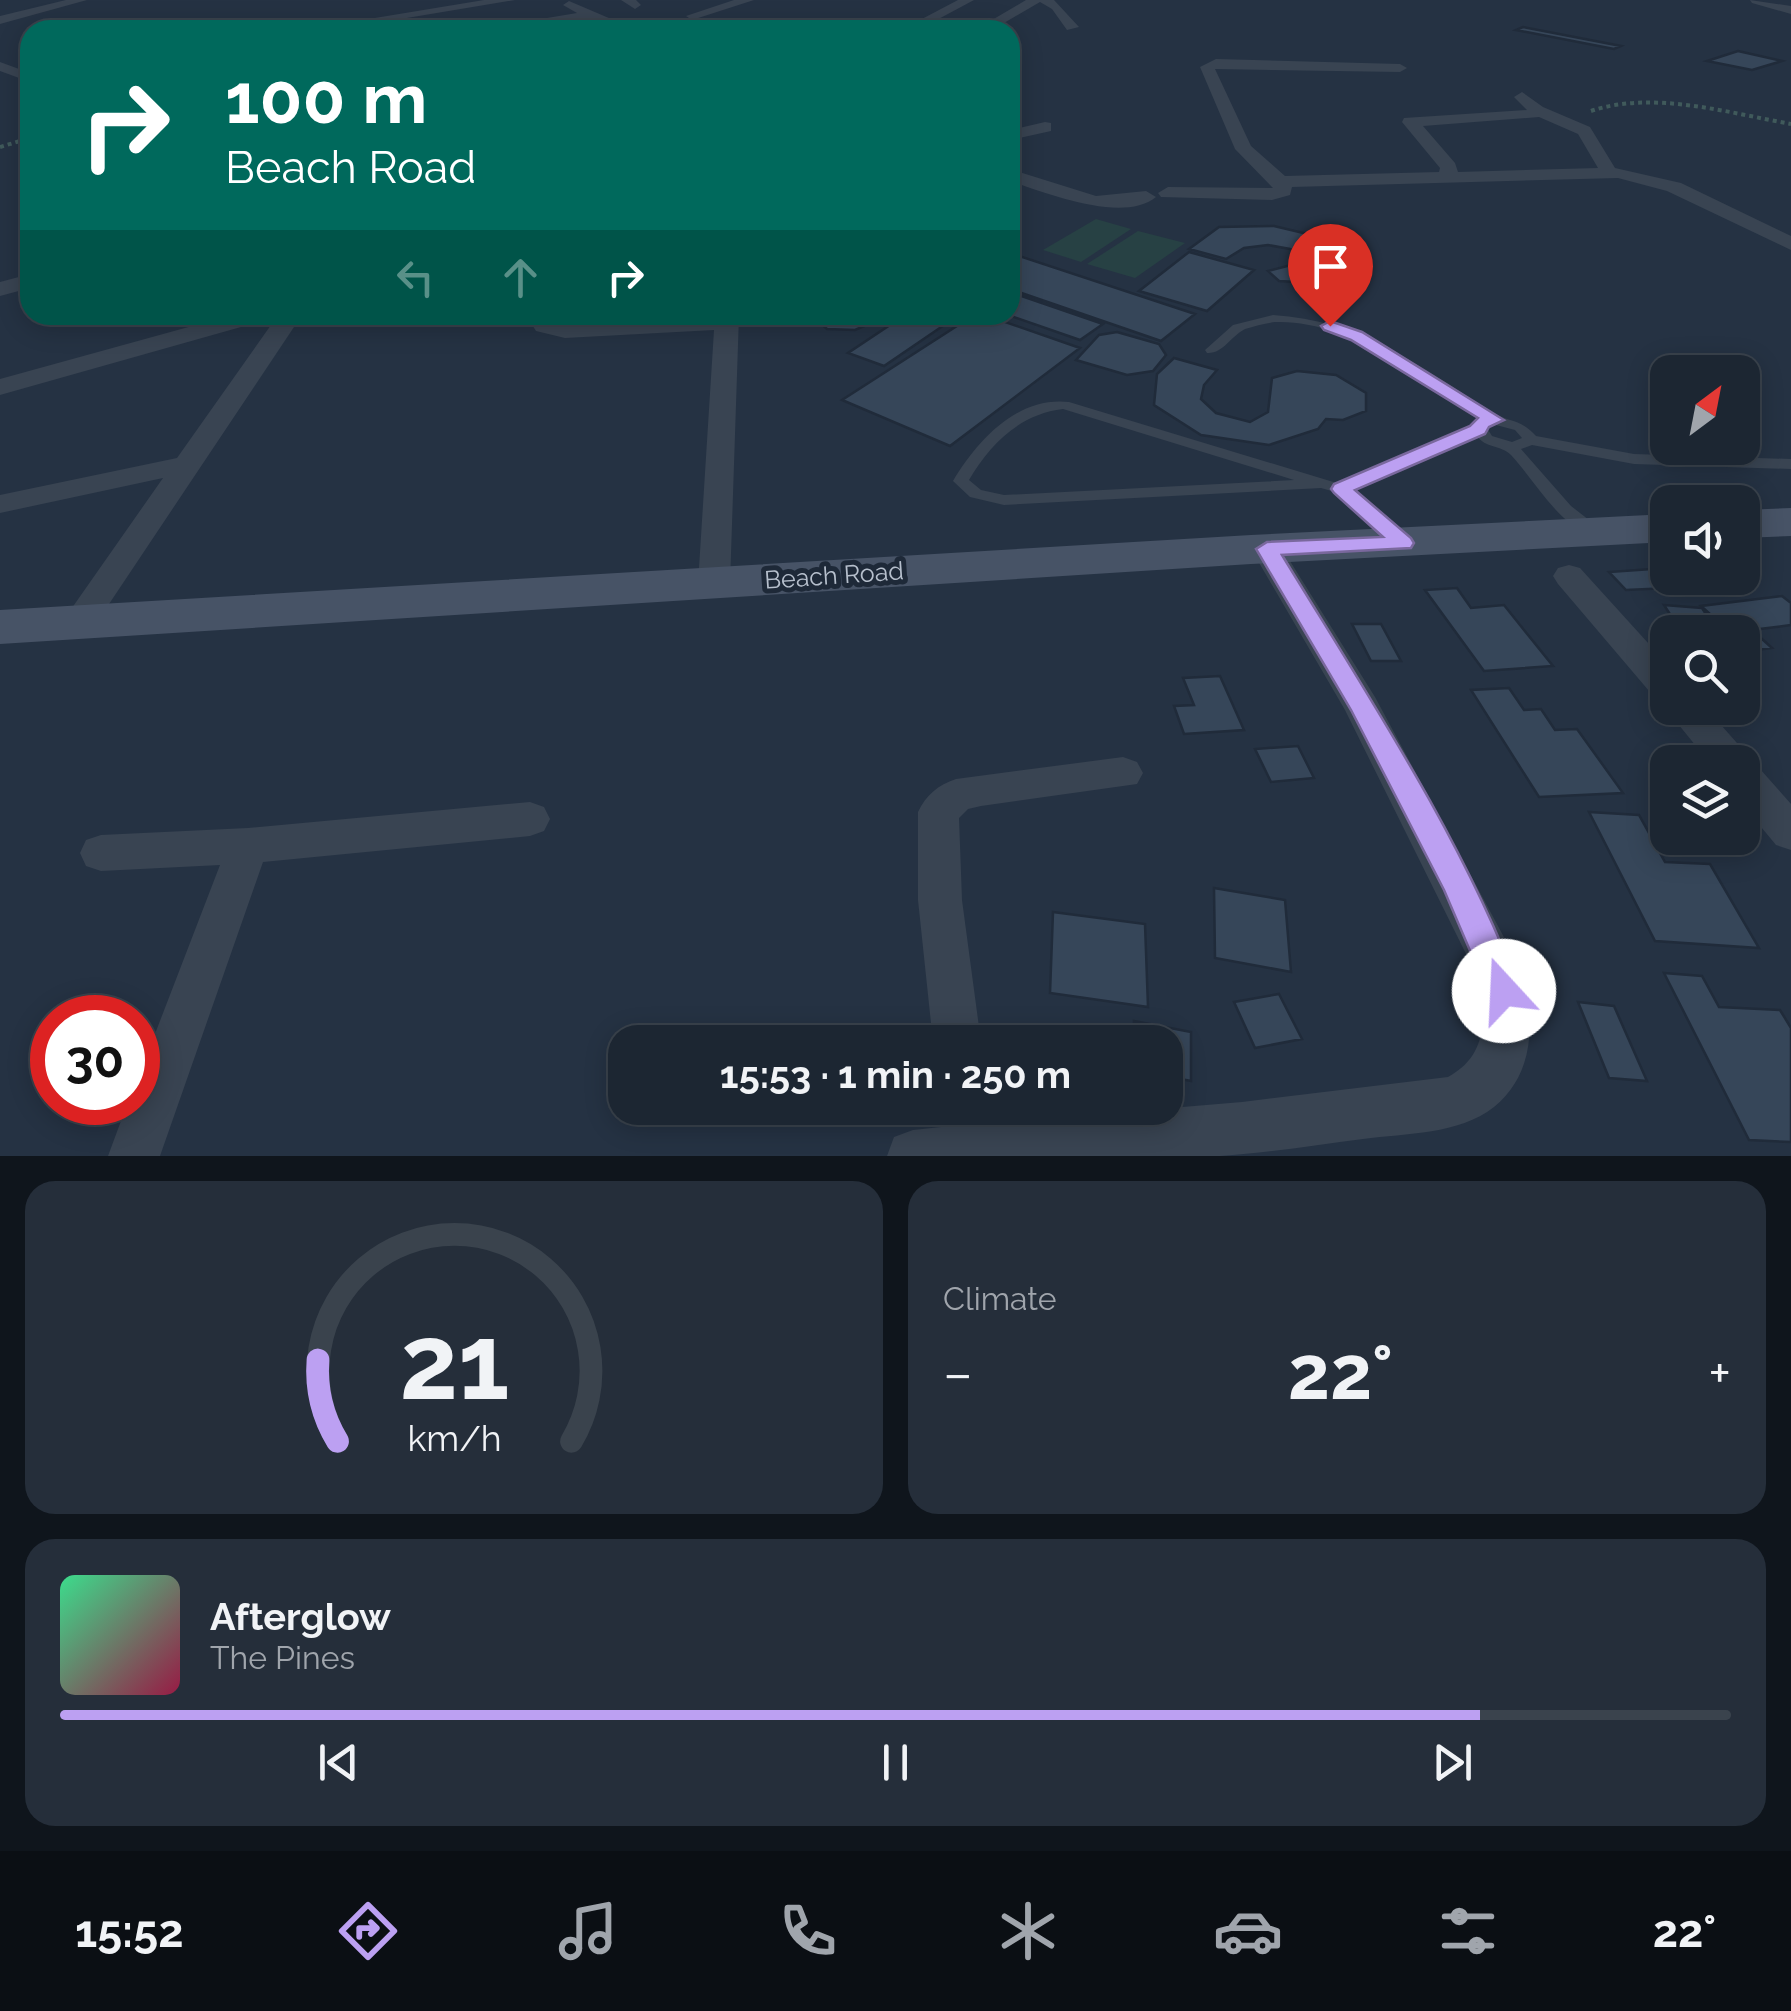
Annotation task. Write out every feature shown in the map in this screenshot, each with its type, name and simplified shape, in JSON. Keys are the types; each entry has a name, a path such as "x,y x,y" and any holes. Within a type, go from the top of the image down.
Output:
{"main road":[{"path":"1760,523 1791,522"},
{"name":"Beach Road","path":"0,627 954,566 1650,529"}],"street":[{"path":"0,20 81,0"},
{"path":"376,20 509,0"},
{"path":"555,0 604,20"},
{"path":"699,20 691,17 748,0"},
{"path":"928,20 968,0"},
{"path":"1000,20 1035,0"},
{"path":"1044,0 1056,6 1072,27"},
{"path":"1756,0 1790,14"},
{"path":"560,20 589,14"},
{"path":"1168,192 1279,194 1285,188 1264,172 1230,124 1208,66 1237,62 1400,68"},
{"path":"1522,97 1536,110 1576,124 1609,172"},
{"path":"1448,176 1449,166 1410,122 1518,116 1536,110"},
{"path":"1020,132 1045,127"},
{"path":"1281,182 1609,172 1674,187 1791,244"},
{"path":"1020,178 1095,202 1146,197"},
{"path":"0,387 222,325"},
{"path":"79,623 283,325"},
{"path":"543,325 565,332 646,325"},
{"path":"714,584 727,325"},
{"path":"0,504 186,465"},
{"path":"913,1156 968,1137 1242,1128 1454,1102 1484,1086 1495,1074 1506,1044 1506,1024 1504,991 1493,958 1362,707 1267,549"},
{"path":"1569,576 1650,668"},
{"path":"1699,725 1717,745"},
{"path":"955,1025 940,900 938,812 956,795 969,792 1123,773"},
{"path":"1760,796 1791,833"},
{"path":"101,853 248,846 530,818"},
{"path":"134,1156 248,846"}],"lane":[{"path":"1212,350 1240,327 1256,322 1291,320 1330,326 1356,336 1495,420 1520,427 1531,440 1634,459 1791,464"},
{"path":"1323,483 1004,500 976,494 960,481 973,458 1028,410 1064,406 1323,483 1342,489 1403,543"},
{"path":"1342,489 1495,420"},
{"path":"1478,430 1486,439 1512,447 1525,446 1531,440"},
{"path":"1512,447 1565,509 1593,531"}],"path":[{"path":"1584,131 1592,110 1616,104 1706,110 1791,124"}],"green space":[{"path":"1096,219 1131,229 1081,262 1043,250"},
{"path":"1138,231 1185,243 1135,278 1087,264"}],"building":[{"path":"1523,27 1621,46 1614,49 1516,30"},
{"path":"1738,51 1782,61 1752,70 1707,61"},
{"path":"1274,226 1333,240 1352,264 1331,286 1304,288 1296,282 1279,281 1268,271 1299,263 1301,255 1290,249 1268,245 1244,248 1226,259 1189,249 1219,227"},
{"path":"1189,252 1254,270 1207,311 1139,291"},
{"path":"1020,256 1195,314 1161,341 1020,292"},
{"path":"1020,295 1103,324 1080,340 1020,319"},
{"path":"822,325 867,325 855,330 827,329"},
{"path":"890,325 944,325 884,366 848,353"},
{"path":"958,325 1014,325 1080,348 950,446 842,400"},
{"path":"1117,332 1159,344 1166,355 1153,371 1127,375 1076,360 1099,335"},
{"path":"1174,358 1217,370 1204,385 1201,399 1216,413 1250,422 1268,412 1272,378 1297,371 1336,375 1366,393 1366,411 1343,420 1326,419 1318,429 1269,445 1201,435 1154,405 1157,374"},
{"path":"1650,569 1650,589 1626,590 1609,572"},
{"path":"1457,588 1471,608 1504,605 1553,666 1484,671 1425,590"},
{"path":"1782,596 1791,603 1791,625 1760,629 1760,615 1711,615 1701,606"},
{"path":"1664,605 1702,608 1707,615 1670,615"},
{"path":"1352,624 1381,624 1401,661 1371,661"},
{"path":"1760,637 1772,648 1760,650"},
{"path":"1220,676 1244,730 1184,734 1174,706 1194,705 1183,678"},
{"path":"1509,688 1524,710 1541,709 1555,730 1577,729 1623,793 1539,797 1471,690"},
{"path":"1298,746 1314,778 1271,782 1255,749"},
{"path":"1589,812 1639,815 1650,835 1650,855 1661,855 1665,862 1710,864 1759,948 1655,941"},
{"path":"1214,888 1285,900 1291,972 1215,958"},
{"path":"1053,912 1145,924 1148,1007 1050,993"},
{"path":"1664,973 1702,976 1719,1007 1780,1010 1791,1028 1791,1142 1749,1140"},
{"path":"1279,994 1302,1039 1255,1048 1234,1002"},
{"path":"1578,1002 1614,1006 1647,1081 1609,1078"},
{"path":"1183,1030 1191,1032 1191,1081 1183,1079"}],"route":[{"path":"1330,326 1356,336 1495,420 1342,489 1403,543 1267,549 1362,707 1455,881 1504,991"}]}
